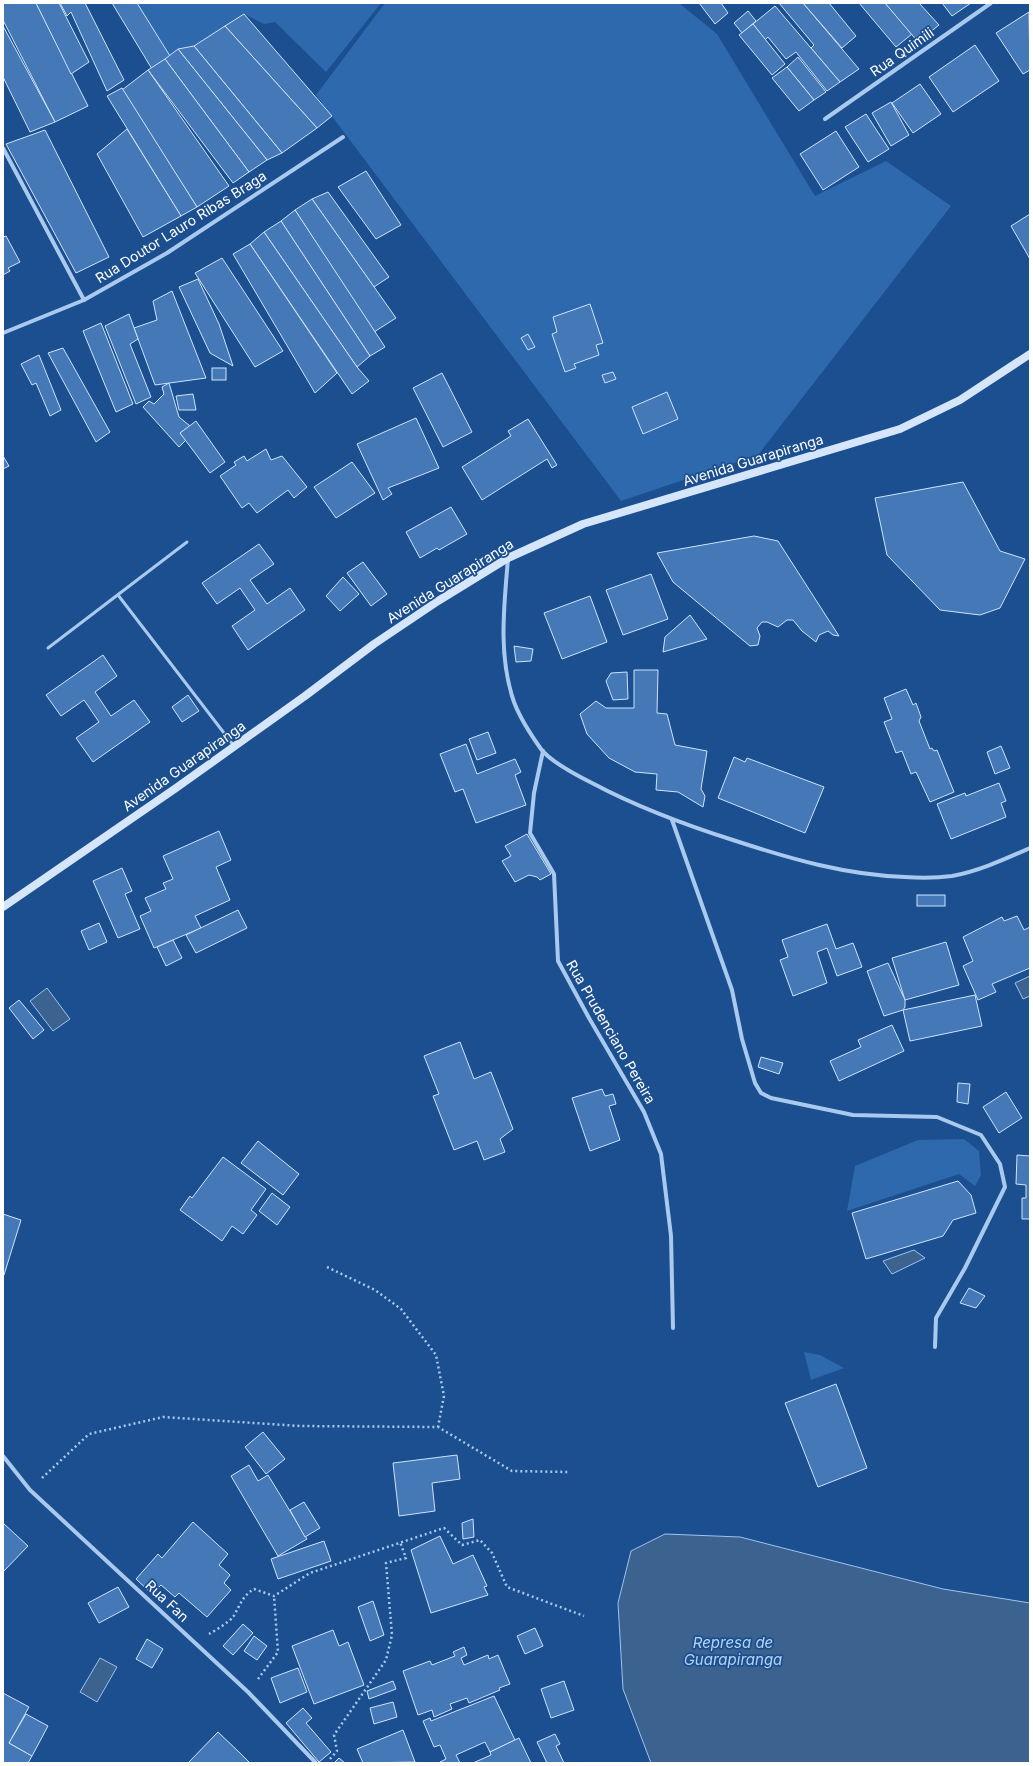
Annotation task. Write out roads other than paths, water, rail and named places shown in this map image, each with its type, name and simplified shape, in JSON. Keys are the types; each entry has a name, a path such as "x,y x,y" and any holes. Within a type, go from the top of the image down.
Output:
{"main road":[{"name":"Avenida Guarapiranga","path":"3,907 306,696 374,644 438,601 508,558 583,524 900,429 960,400 1030,354"}],"street":[{"name":"Rua Quimili","path":"825,120 991,3"},
{"name":"Rua Doutor Lauro Ribas Braga","path":"3,333 84,300 167,253 343,137"},
{"path":"3,148 84,300"},
{"path":"508,558 504,608 504,658 514,702 527,727 543,751 572,773 611,793 672,820 795,860 851,872 905,877 952,876 999,862 1030,848"},
{"name":"Rua Prudenciano Pereira","path":"543,751 534,793 530,833 554,874 558,961 589,1018 644,1112 661,1154 671,1236 673,1328"},
{"path":"672,820 732,990 742,1039 755,1084 761,1093 778,1099 853,1115 937,1117 981,1135 1000,1164 1005,1188 965,1268 936,1318 936,1347"},
{"name":"Rua Fan","path":"3,1456 30,1490 248,1692 316,1763"}],"lane":[{"path":"48,648 187,542"},
{"path":"118,595 234,747"}],"water":[{"path":"1030,976 1030,996 1023,999 1015,983"},
{"path":"47,988 70,1019 53,1031 30,1001"},
{"path":"914,1250 925,1258 892,1274 883,1261"},
{"name":"Represa de Guarapiranga","path":"665,1534 740,1537 943,1589 1030,1603 1030,1763 651,1763 623,1689 618,1603 631,1551"},
{"path":"100,1658 117,1667 97,1702 80,1692"}]}
